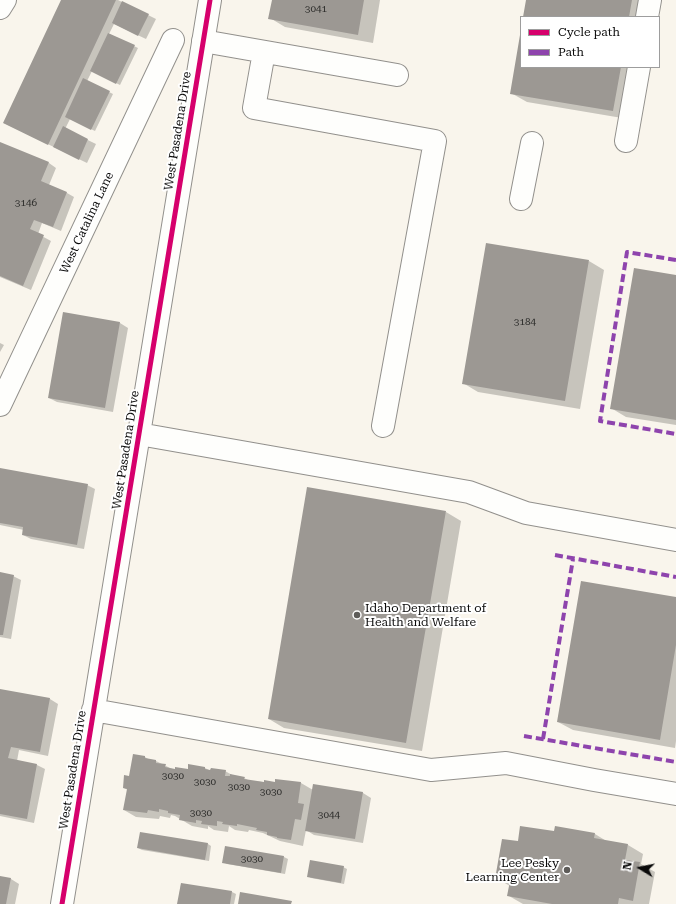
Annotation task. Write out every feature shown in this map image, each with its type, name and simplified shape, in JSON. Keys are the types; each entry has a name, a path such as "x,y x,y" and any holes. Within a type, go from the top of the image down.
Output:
{"street":[{"path":"0,8 5,0"},
{"name":"West Pasadena Drive","path":"62,904 210,0"},
{"path":"648,16 650,0"},
{"name":"West Catalina Lane","path":"0,405 173,40"},
{"path":"203,41 397,75"},
{"path":"264,52 254,108 435,141 383,426"},
{"path":"626,141 639,68"},
{"path":"521,199 532,143"},
{"path":"139,434 469,492 526,514 676,540"},
{"path":"94,710 431,770 506,763 676,794"}],"building":[{"path":"61,0 116,0 48,145 3,123"},
{"path":"272,0 364,0 358,35 268,19"},
{"path":"526,0 632,0 629,16 523,16"},
{"path":"122,1 149,14 138,36 112,23"},
{"path":"108,33 135,45 116,84 90,71"},
{"path":"520,35 520,68 621,68 613,111 510,94"},
{"path":"83,78 110,91 91,130 65,117"},
{"path":"63,126 88,139 79,160 53,147"},
{"path":"0,142 49,162 41,181 67,192 53,227 34,220 30,229 44,235 23,286 0,276"},
{"path":"486,243 589,260 565,401 462,384"},
{"path":"634,268 676,275 676,420 610,409"},
{"path":"63,312 120,322 105,408 48,398"},
{"path":"0,468 88,484 77,545 22,535 23,527 0,523"},
{"name":"Idaho Department of Health and Welfare","path":"307,487 446,511 406,743 268,719"},
{"path":"0,572 14,575 3,635 0,635"},
{"path":"581,581 676,597 676,645 660,740 557,722"},
{"path":"0,689 50,698 40,752 11,747 8,758 37,764 27,819 0,814"},
{"path":"133,754 145,756 145,758 156,760 156,763 166,764 165,767 175,769 175,767 188,769 188,764 205,767 205,769 210,770 211,768 226,770 225,776 230,776 230,774 245,777 244,779 264,782 264,780 275,782 275,779 301,782 298,803 304,804 301,820 295,819 291,840 277,838 267,835 267,832 256,830 257,828 237,824 237,826 222,824 223,822 217,821 217,826 201,824 202,821 196,820 196,823 179,820 180,815 168,813 168,811 159,809 159,812 148,810 147,813 123,810 127,789 123,788 124,775 129,776"},
{"path":"313,784 363,792 355,839 305,831"},
{"name":"Lee Pesky Learning Center","path":"520,826 554,831 555,826 595,833 594,838 628,844 625,860 640,862 633,901 619,898 618,904 552,904 507,896 510,881 495,879 502,839 518,841"},
{"path":"140,832 208,843 205,860 137,848"},
{"path":"225,846 284,856 281,873 222,863"},
{"path":"310,860 344,866 341,883 307,877"},
{"path":"0,876 11,878 6,904 0,904"},
{"path":"181,883 232,891 230,904 177,904"},
{"path":"240,892 292,901 291,904 238,904"}],"marked path":[{"path":"676,260 627,252 600,421 676,434"},
{"path":"555,555 676,577"},
{"path":"543,739 573,559"},
{"path":"524,736 676,762"}],"cycle path":[{"path":"62,904 210,0"}],"place":[{"name":"Idaho Department of Health and Welfare","path":"357,615"},
{"name":"Lee Pesky Learning Center","path":"567,870"}]}
